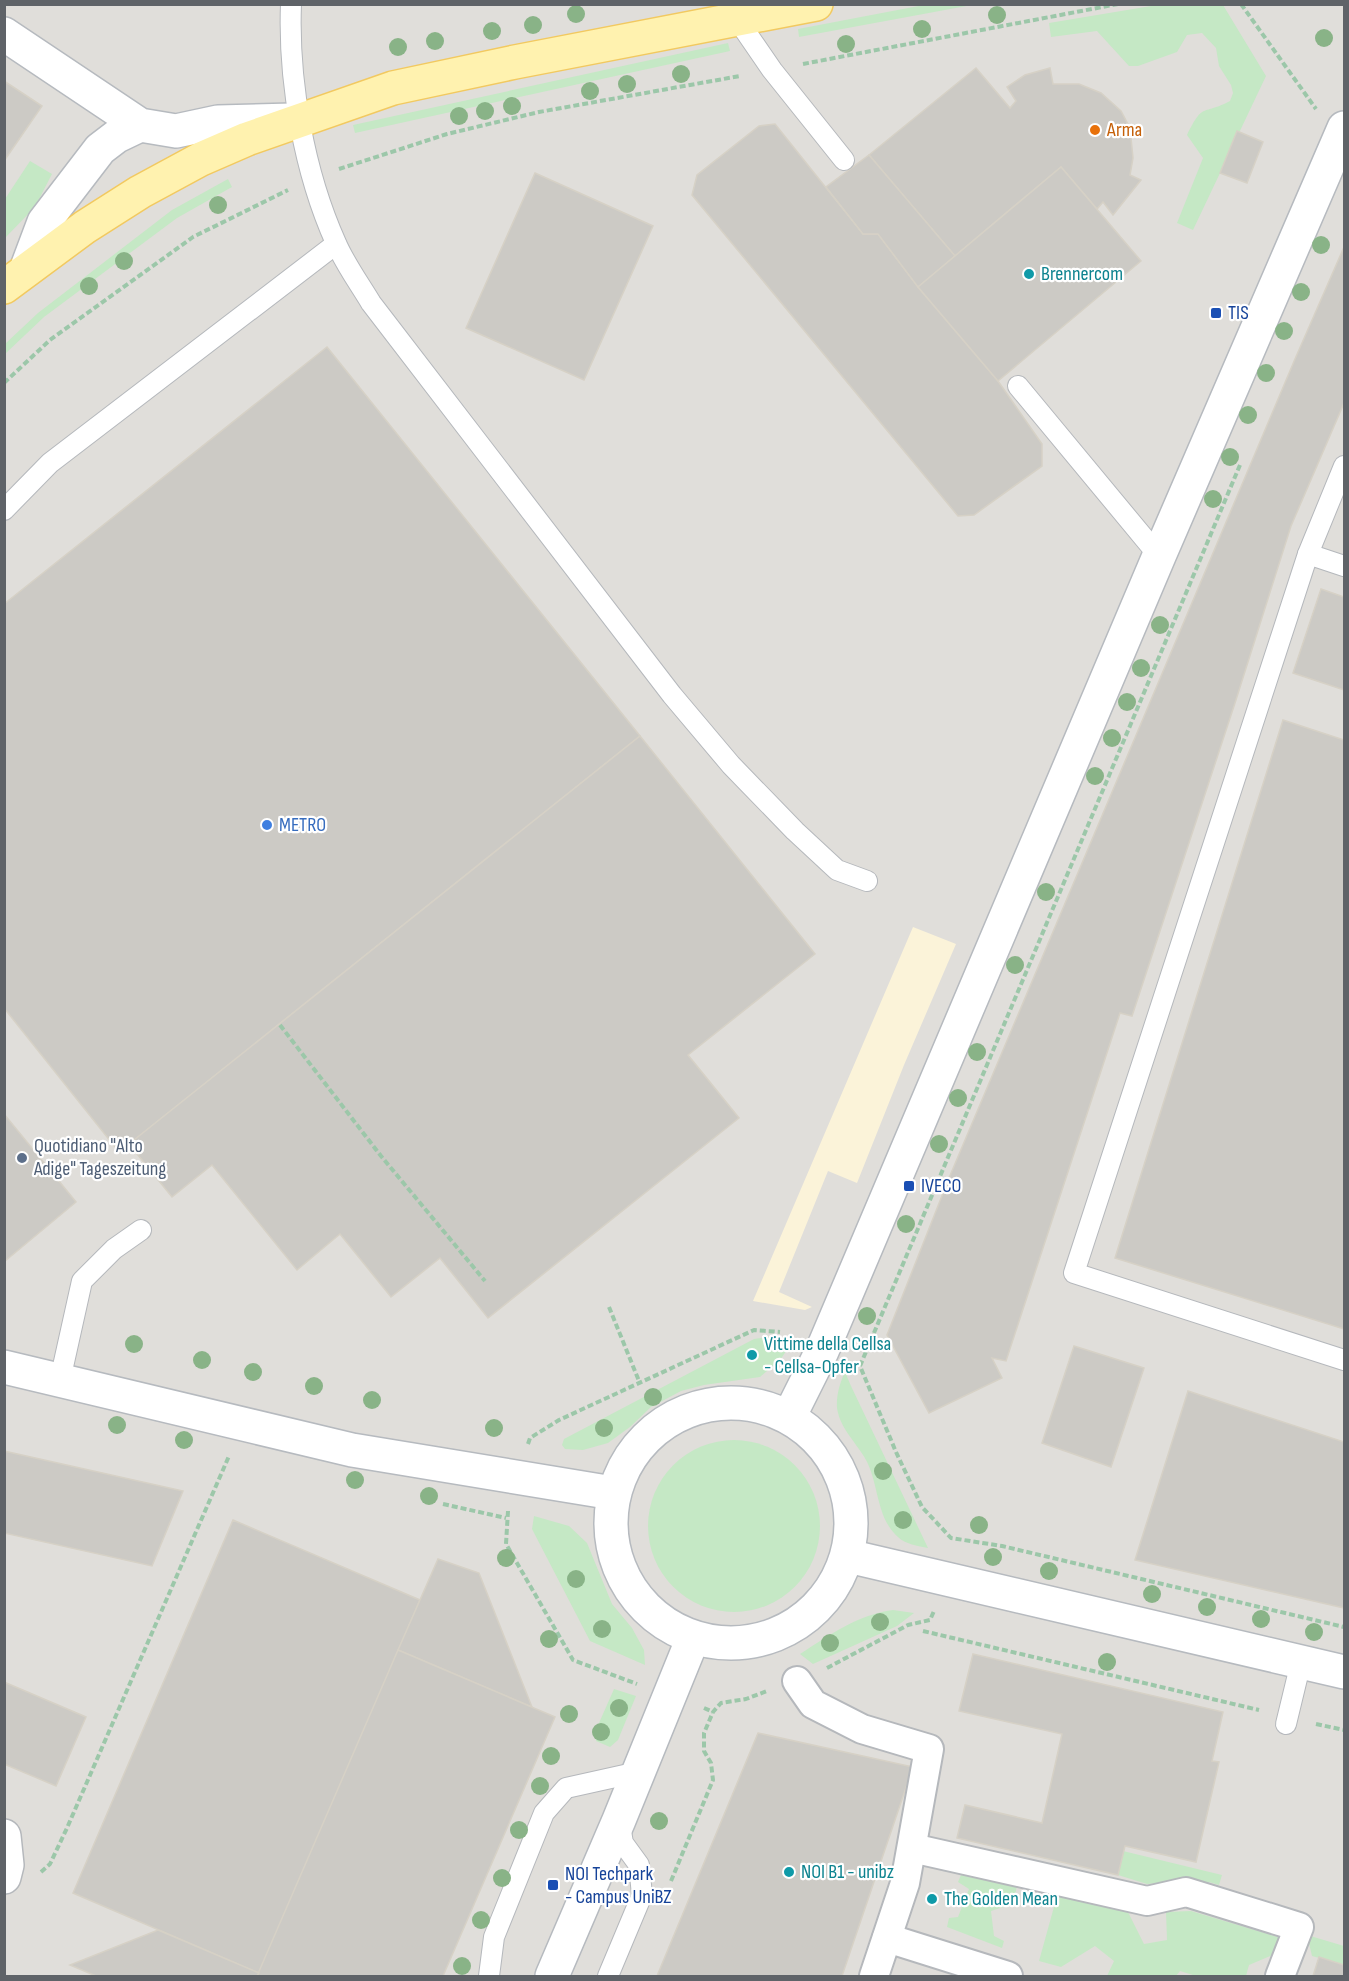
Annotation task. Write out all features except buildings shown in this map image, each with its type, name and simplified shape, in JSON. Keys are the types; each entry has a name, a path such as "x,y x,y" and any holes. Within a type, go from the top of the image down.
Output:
{"main road":[{"path":"15,279 85,227 140,192 219,151 393,88 816,4"},
{"path":"4,34 140,125 176,131 218,122 300,120"},
{"path":"789,1417 822,1351 1159,556 1332,120"},
{"path":"15,279 44,222 100,149 117,135 140,125"},
{"path":"4,1367 351,1450 613,1493"},
{"path":"747,1403 789,1417 821,1441 843,1476 852,1515 848,1556 826,1599 788,1630 741,1644 693,1638 661,1622 634,1597 617,1565 610,1529 613,1493 631,1453 663,1423 703,1405 747,1403"},
{"path":"848,1556 1344,1672"},
{"path":"552,1977 693,1638"},
{"path":"5,1838 7,1866 20,1877"}],"street":[{"path":"797,1682 813,1704 832,1714 862,1729 929,1749 905,1883 874,1977"},
{"path":"912,1848 1147,1901 1186,1892 1299,1927 1280,1977"},
{"path":"887,1938 1008,1977"}],"lane":[{"path":"291,4 290,43 300,120 313,178 336,244 371,303 672,696 731,765 795,831 837,870 867,881"},
{"path":"737,19 772,70 844,160"},
{"path":"4,510 50,463 336,244"},
{"path":"1018,386 1159,556"},
{"path":"1344,466 1308,554 1074,1273 1344,1360"},
{"path":"1308,554 1344,566"},
{"path":"60,1380 82,1281 114,1249 141,1230"},
{"path":"1287,1721 1301,1662"},
{"path":"489,1977 494,1937 544,1813 566,1788 638,1772"},
{"path":"608,1977 642,1895 639,1865 623,1843 619,1820"}],"path":[{"path":"4,383 50,340 193,237 313,178 447,134 527,115 1118,4"},
{"path":"1241,4 1312,106 1332,120"},
{"path":"1242,460 860,1366 922,1507 951,1538 1002,1546 1344,1627"},
{"path":"280,1025 381,1156 485,1281"},
{"path":"609,1307 639,1382"},
{"path":"530,1438 559,1420 754,1330 780,1332"},
{"path":"20,1877 50,1864 68,1828 229,1455"},
{"path":"506,1518 506,1544 573,1660 621,1678"},
{"path":"923,1632 1287,1721 1344,1730"},
{"path":"713,1712 704,1733 704,1751 711,1763 713,1780"}],"shaded area":[{"path":"5,5 1344,5 1344,1976 5,1976"}],"green space":[{"path":"929,4 972,5 799,37 798,29"},
{"path":"1157,5 1223,5 1266,76 1193,230 1177,223 1203,158 1187,135 1201,113 1230,101 1233,93 1231,85 1219,66 1216,48 1202,33 1187,35 1177,52 1138,66 1129,66 1097,31 1051,37 1049,23"},
{"path":"728,43 730,51 355,133 353,125"},
{"path":"30,161 52,174 35,207 5,238 5,199"},
{"path":"228,179 232,187 177,218 44,317 5,354 5,344 38,313 172,210"},
{"path":"768,1337 789,1347 780,1360 760,1377 704,1385 681,1391 651,1407 630,1427 608,1443 583,1450 565,1449 562,1445 564,1439 754,1339"},
{"path":"845,1372 928,1548 901,1539 886,1520 866,1460 839,1416 838,1394"},
{"path":"734,1440 751,1441 767,1446 782,1454 795,1465 806,1478 814,1493 819,1509 819,1543 814,1559 806,1574 795,1587 782,1598 767,1606 751,1611 734,1612 717,1611 701,1606 686,1598 673,1587 662,1574 654,1559 649,1543 648,1526 649,1509 654,1493 662,1478 673,1465 686,1454 701,1446 717,1441"},
{"path":"534,1516 569,1526 587,1543 612,1604 632,1628 644,1650 645,1665 590,1641 532,1529"},
{"path":"893,1610 914,1613 897,1626 813,1664 800,1654 856,1621"},
{"path":"614,1689 636,1696 618,1740 610,1747 596,1741 595,1732"},
{"path":"1123,1851 1222,1875 1219,1885 1209,1882 1208,1886 1191,1880 1147,1884 1118,1875"},
{"path":"961,1875 1017,1886 1013,1904 991,1911 994,1936 1004,1941 1002,1948 947,1927 949,1918 958,1917 969,1889 958,1882"},
{"path":"1057,1896 1128,1912 1144,1944 1167,1940 1166,1912 1191,1911 1281,1938 1275,1954 1249,1965 1246,1976 1196,1976 1180,1971 1176,1976 1107,1976 1114,1961 1095,1946 1061,1967 1039,1961"},
{"path":"1307,1935 1344,1946 1344,1965 1312,1956"}],"sand":[{"path":"913,927 956,944 857,1183 828,1171 779,1292 812,1307 805,1310 753,1301"}],"place":[{"name":"Arma","path":"1095,130"},
{"name":"Brennercom","path":"1029,274"},
{"name":"TIS","path":"1216,313"},
{"name":"METRO","path":"267,825"},
{"name":"Quotidiano \"Alto Adige\" Tageszeitung","path":"22,1158"},
{"name":"IVECO","path":"909,1186"},
{"name":"Vittime della Cellsa - Cellsa-Opfer","path":"752,1355"},
{"name":"NOI B1 - unibz","path":"789,1872"},
{"name":"NOI Techpark - Campus UniBZ","path":"553,1885"},
{"name":"The Golden Mean","path":"932,1899"}]}
